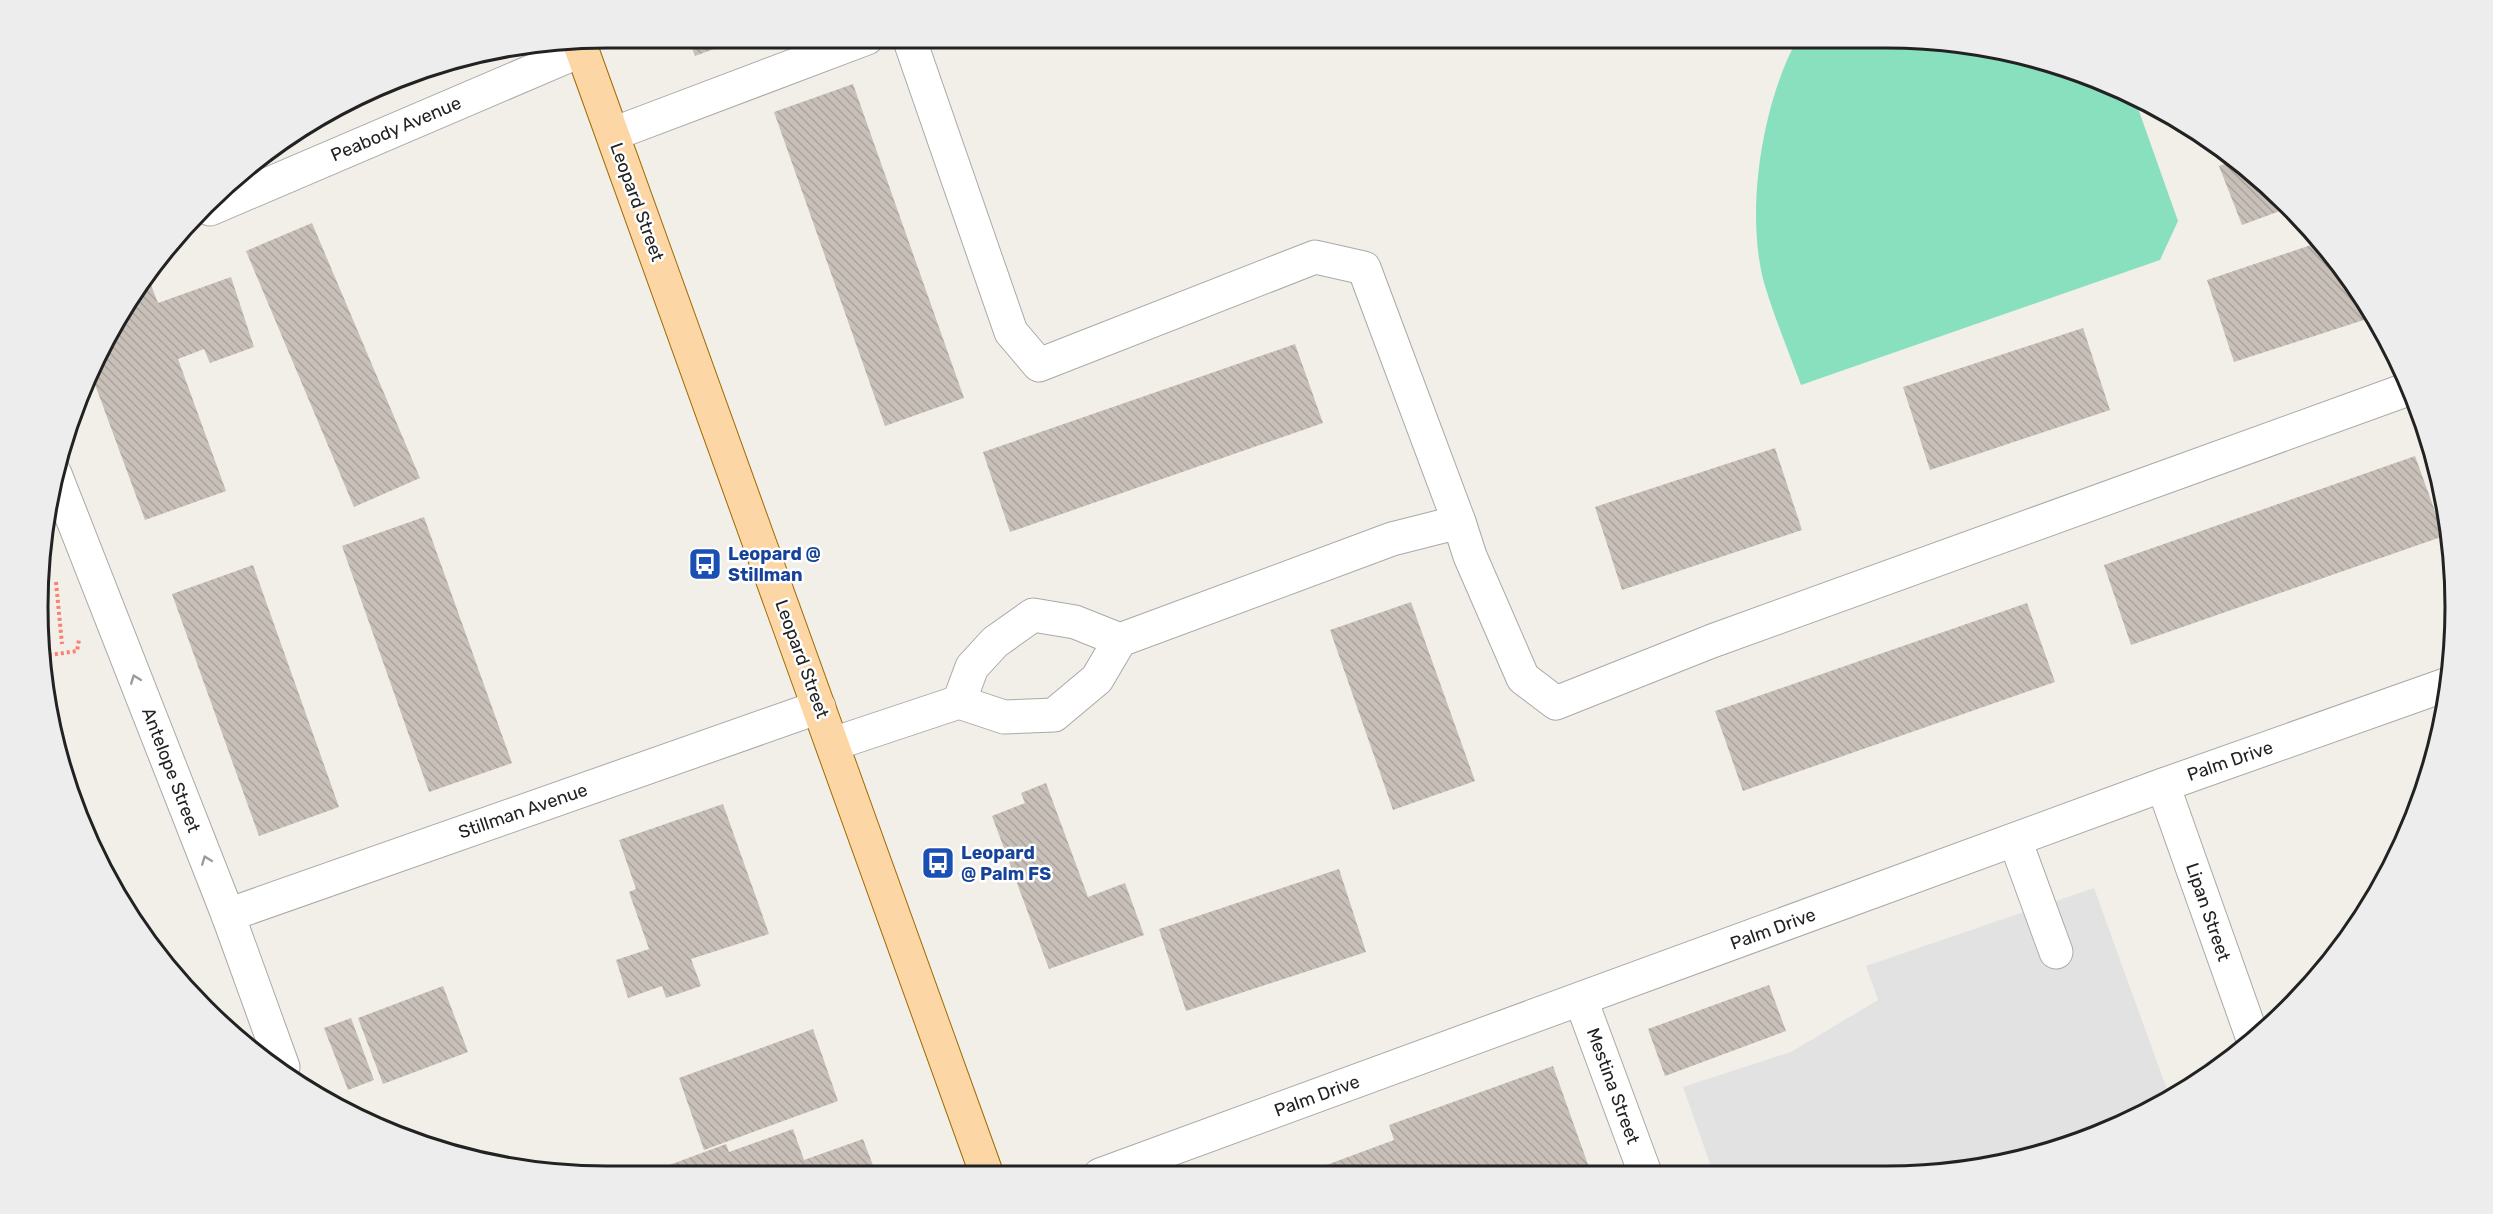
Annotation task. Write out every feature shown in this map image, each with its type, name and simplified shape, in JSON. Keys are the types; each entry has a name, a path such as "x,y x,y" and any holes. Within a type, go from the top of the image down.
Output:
{"main road":[{"name":"Leopard Street","path":"582,49 984,1166"}],"street":[{"path":"613,134 841,48"},
{"path":"912,48 1011,332 1039,366 1315,257 1364,268 1470,556 1524,678 1556,703 1712,640 2401,391"},
{"name":"Peabody Avenue","path":"219,205 574,49"},
{"name":"Antelope Street","path":"61,489 228,915 281,1060"},
{"path":"833,744 959,702 1004,717 1054,715 1097,679 1120,640 1392,539 1459,522"},
{"path":"959,702 972,667 995,642 1033,615 1075,622 1120,640"},
{"name":"Palm Drive","path":"1125,1166 2163,785 2439,687"},
{"name":"Stillman Avenue","path":"228,915 819,707"},
{"name":"Lipan Street","path":"2163,785 2250,1031"},
{"path":"2015,840 2056,952"},
{"name":"Mestina Street","path":"1581,1000 1642,1166"}],"green space":[{"path":"1793,48 1923,49 1995,59 2031,67 2100,91 2138,109 2178,221 2160,260 1801,385 1765,286 1756,226 1760,159 1766,126 1785,64"}],"shaded area":[{"path":"2094,888 2167,1090 2100,1123 2066,1136 2031,1147 1959,1161 1886,1166 1711,1166 1683,1087 1791,1052 1878,1000 1866,966"}],"building":[{"path":"692,48 717,48 695,56"},
{"path":"853,84 964,398 885,426 774,112"},
{"path":"2225,164 2280,211 2242,225 2219,166"},
{"path":"312,223 420,478 354,507 246,251"},
{"path":"2311,245 2351,296 2365,320 2234,362 2207,280"},
{"path":"231,277 254,347 210,363 204,349 178,359 226,491 145,520 95,384 123,328 150,285 158,303"},
{"path":"2083,328 2110,410 1930,470 1903,387"},
{"path":"1295,344 1323,423 1010,532 983,452"},
{"path":"1775,448 1802,530 1622,590 1595,507"},
{"path":"2415,456 2437,517 2440,537 2131,645 2104,565"},
{"path":"424,517 512,763 429,792 342,546"},
{"path":"253,565 339,807 259,836 172,594"},
{"path":"1411,602 1475,781 1393,810 1330,630"},
{"path":"2027,603 2055,682 1743,791 1715,711"},
{"path":"1046,783 1088,897 1125,883 1144,935 1049,969 992,816 1025,803 1021,793"},
{"path":"723,804 769,934 691,959 701,986 666,998 662,986 628,998 616,960 649,949 629,892 636,889 619,840"},
{"path":"1339,869 1366,952 1186,1011 1159,929"},
{"path":"1769,985 1786,1031 1665,1076 1648,1029"},
{"path":"443,986 468,1052 383,1084 358,1018"},
{"path":"351,1018 374,1080 348,1090 324,1028"},
{"path":"813,1029 838,1101 704,1150 679,1078"},
{"path":"1553,1066 1589,1166 1324,1166 1394,1140 1389,1125"},
{"path":"793,1129 804,1160 863,1139 873,1166 667,1166 726,1144 729,1152"}],"place":[{"name":"Leopard @ Stillman","path":"705,564"},
{"name":"Leopard @ Palm FS","path":"938,863"}]}
